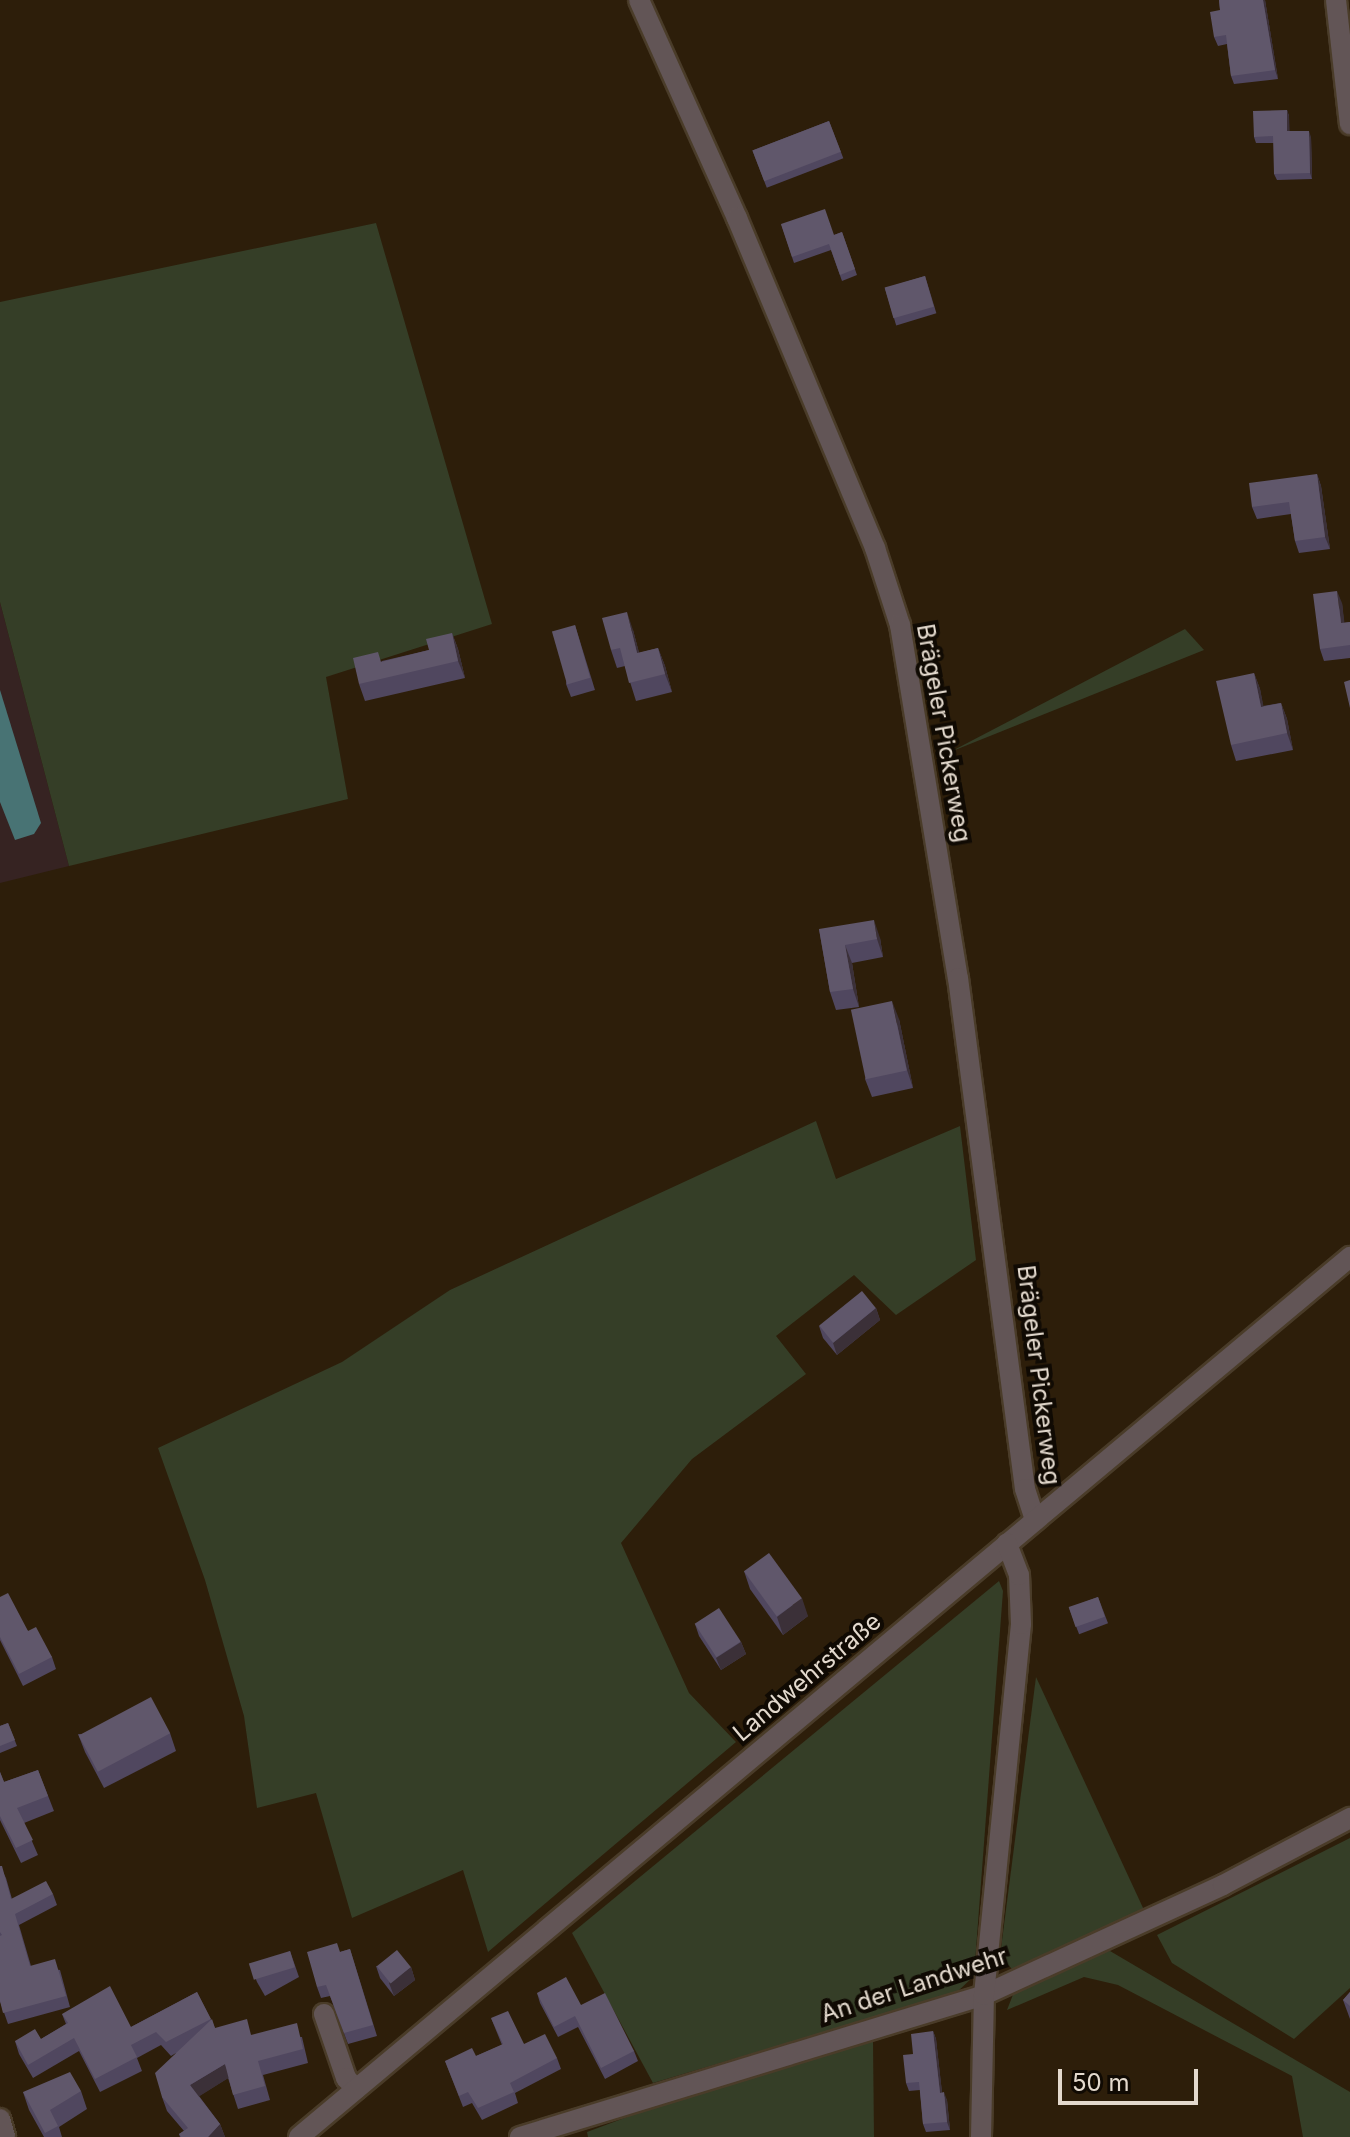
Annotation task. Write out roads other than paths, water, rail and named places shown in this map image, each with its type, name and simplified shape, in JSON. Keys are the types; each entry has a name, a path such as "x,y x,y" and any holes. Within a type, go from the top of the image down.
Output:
{"street":[{"name":"Brägeler Pickerweg","path":"639,0 749,246 875,548 900,625 958,978 1025,1489 1035,1520"},
{"path":"1336,0 1350,124"},
{"name":"Landwehrstraße","path":"299,2137 1350,1257"},
{"path":"981,2137 984,1995 1021,1624 1019,1575 1007,1543"},
{"name":"An der Landwehr","path":"520,2137 984,1995 1223,1885 1350,1818"},
{"path":"324,2014 346,2078 356,2089"},
{"path":"0,2119 5,2137"}],"water":[{"path":"0,690 41,823 34,834 15,840 0,802"}]}
